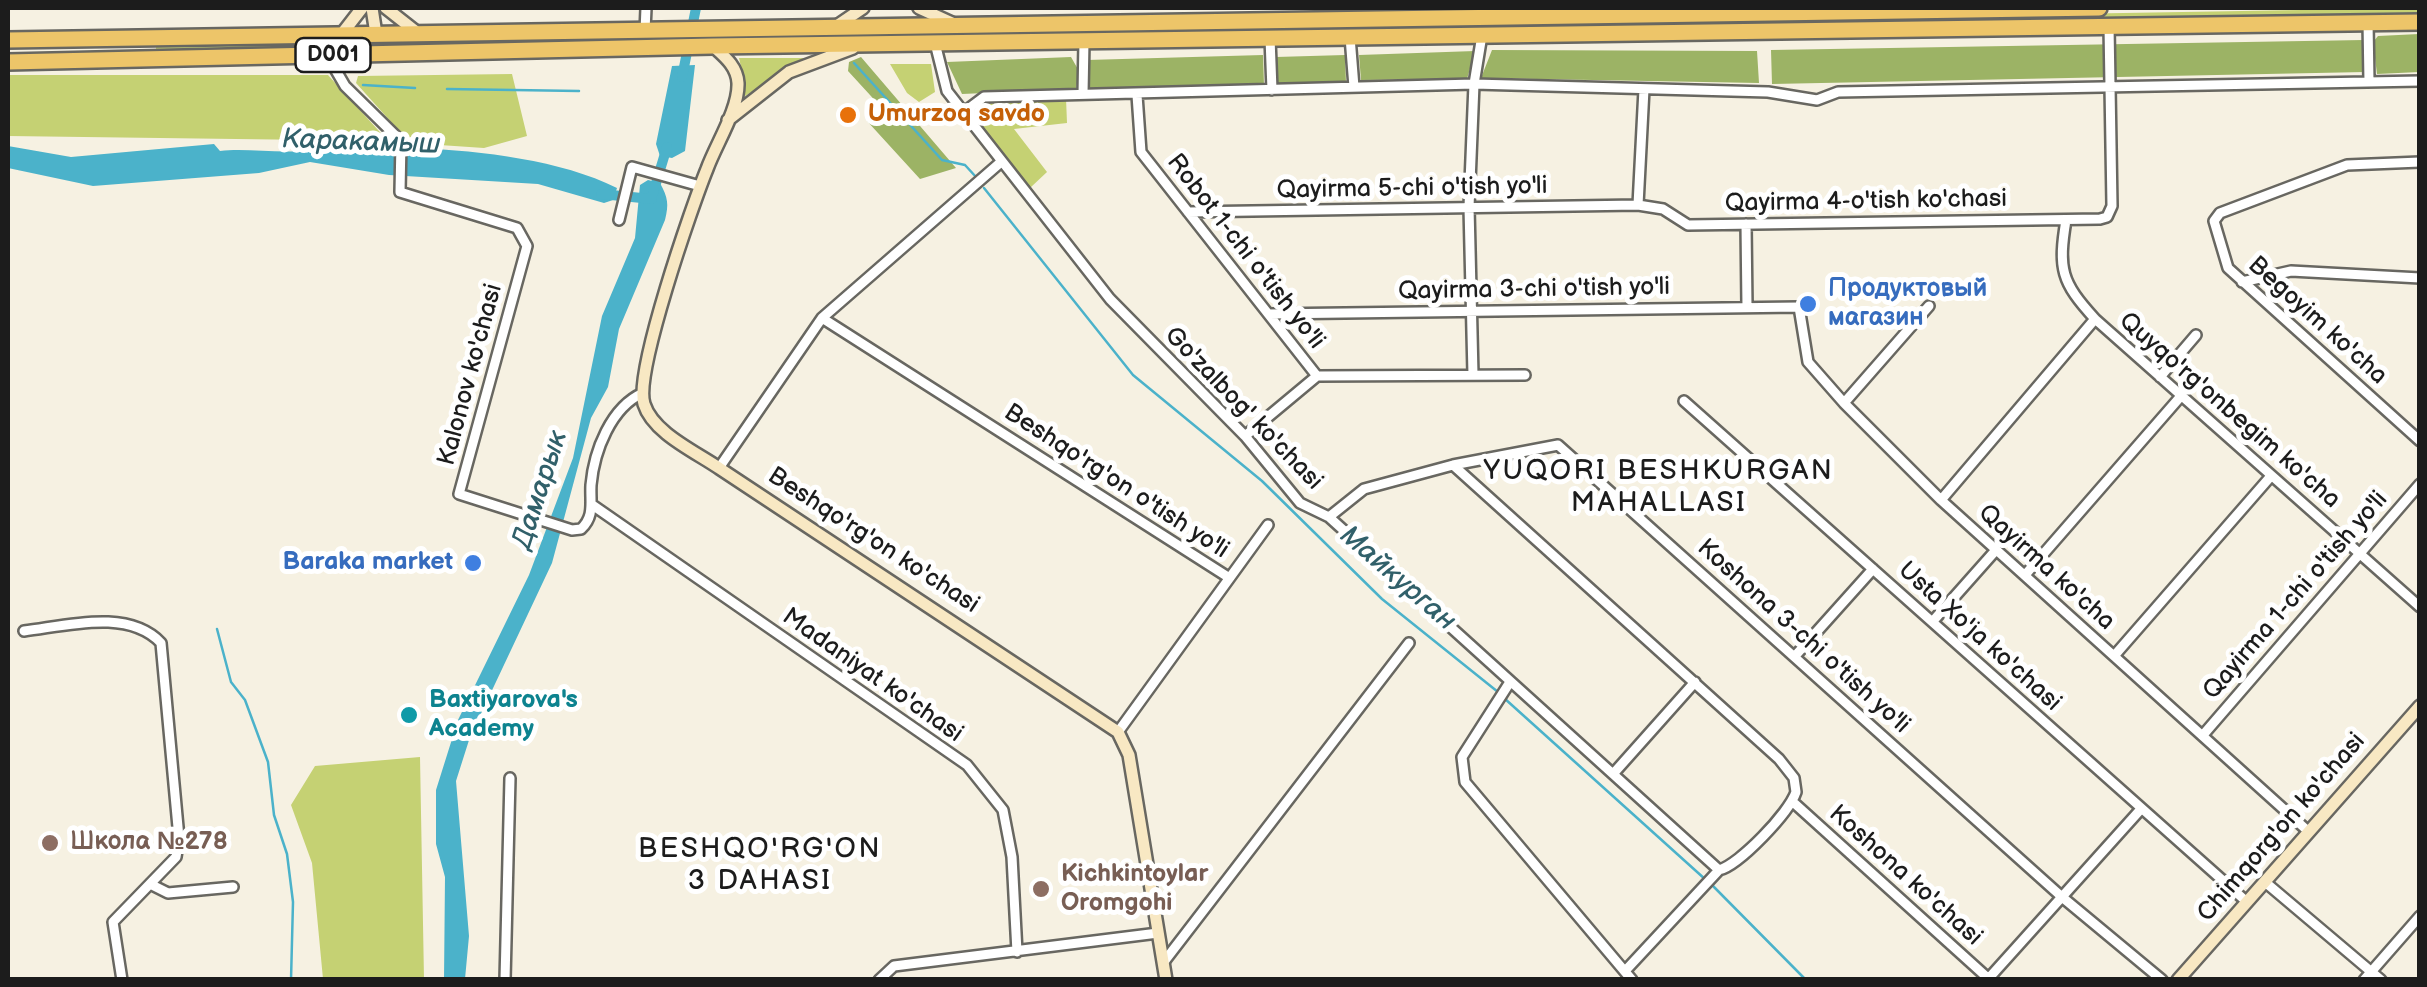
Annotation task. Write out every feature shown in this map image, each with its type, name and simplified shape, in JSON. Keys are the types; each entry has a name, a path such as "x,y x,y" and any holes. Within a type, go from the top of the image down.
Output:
{"highway":[{"name":"D001","path":"8,40 418,34 936,43 1354,14 1458,18 2100,8"},
{"path":"1458,18 1458,36"},
{"name":"D001","path":"714,38 832,28 961,26 1050,33 1084,41 2420,22"},
{"path":"376,34 378,54"},
{"name":"D001","path":"8,62 378,54 654,36"},
{"path":"142,38 143,60"}],"main road":[{"path":"340,35 362,8"},
{"path":"372,8 376,34"},
{"path":"386,8 418,34"},
{"path":"832,28 863,8"},
{"path":"919,8 961,26"},
{"path":"642,394 660,318 700,186 738,85 733,66 714,38"},
{"path":"725,123 790,72 865,44"},
{"name":"Beshqo'rg'on ko'chasi","path":"642,394 656,424 1118,732"},
{"name":"Chimqorg'on ko'chasi","path":"2178,980 2420,706"},
{"path":"1118,732 1129,755 1166,980"}],"street":[{"path":"646,8 654,36"},
{"path":"2368,22 2370,82"},
{"path":"2109,26 2112,86"},
{"path":"1473,375 1469,208 1474,84 1482,35"},
{"path":"1350,37 1354,87"},
{"path":"1270,38 1272,90"},
{"path":"1083,94 1084,41"},
{"name":"Go'zalbog' ko'chasi","path":"936,43 947,91 1001,162 1110,299 1245,436 1300,503 1329,516 1719,870"},
{"name":"Kalonov ko'chasi","path":"327,55 345,86 400,141 400,190 517,228 527,246 459,494 572,530 588,522 595,463 611,421 627,400 642,394"},
{"path":"964,112 984,97 1474,84 1768,92 1817,100 1838,92 2420,81"},
{"name":"Qayirma 4-o'tish ko'chasi","path":"1638,205 1664,208 1688,225 2108,217 2112,206 2112,86"},
{"path":"1638,205 1644,89"},
{"name":"Robot 1-chi o'tish yo'li","path":"1137,95 1141,152 1316,376"},
{"path":"719,468 822,318 1001,162"},
{"name":"Begoyim ko'cha","path":"2420,162 2347,164 2216,216 2228,268 2420,440"},
{"path":"619,220 632,167 700,186"},
{"name":"Qayirma 5-chi o'tish yo'li","path":"1188,212 1638,205"},
{"name":"Quyqo'rg'onbegim ko'cha","path":"2066,220 2063,276 2072,294 2160,378 2420,607"},
{"path":"1746,224 1747,307"},
{"path":"2242,282 2291,271 2420,278"},
{"path":"1844,403 1929,306"},
{"name":"Qayirma 3-chi o'tish yo'li","path":"1269,314 1800,307"},
{"name":"Qayirma ko'cha","path":"1800,307 1808,362 1844,403 1941,500 2309,832"},
{"name":"Beshqo'rg'on o'tish yo'li","path":"822,318 1228,577 1149,695 1118,732"},
{"path":"1941,500 2095,319"},
{"path":"2160,378 2196,335"},
{"path":"1245,436 1316,376 1525,374"},
{"path":"2025,575 2181,396"},
{"name":"Usta Xo'ja ko'chasi","path":"1684,402 2248,902"},
{"name":"Koshona 3-chi o'tish yo'li","path":"1329,516 1364,489 1453,465 1558,445 2062,897 2162,980"},
{"path":"1453,465 1789,770 1796,784 1793,802 1732,867 1719,870 1629,975 1465,782 1462,756 1510,682"},
{"path":"2114,656 2271,476"},
{"name":"Qayirma 1-chi o'tish yo'li","path":"2203,735 2420,484"},
{"name":"Madaniyat ko'chasi","path":"591,504 967,765 1004,810 1017,952"},
{"path":"1228,577 1268,525"},
{"path":"1933,621 1996,550"},
{"path":"1795,656 1873,569"},
{"path":"24,631 105,621 141,629 161,644 179,838 176,856 114,922 122,980"},
{"path":"1163,964 1408,643"},
{"path":"1613,774 1694,682"},
{"path":"505,980 510,778"},
{"name":"Koshona ko'chasi","path":"1793,802 1990,979"},
{"path":"1990,979 2141,809"},
{"path":"2265,882 2367,975 2381,980"},
{"path":"150,884 168,893 233,886"},
{"path":"2367,975 2420,916"},
{"path":"878,980 894,966 1158,933"}],"green space":[{"path":"2420,8 2419,14 1470,30 1470,24"},
{"path":"2419,34 2419,72 2377,74 2373,42 2378,36"},
{"path":"2364,40 2365,72 1772,84 1771,50"},
{"path":"358,42 358,48 156,51 156,45"},
{"path":"1492,50 1757,51 1759,83 1481,78"},
{"path":"1475,51 1467,79 1361,80 1359,55"},
{"path":"1263,55 1264,85 1088,90 1087,60"},
{"path":"1345,55 1346,83 1277,85 1276,57"},
{"path":"861,57 956,168 920,179 867,121 881,107 848,71 849,62"},
{"path":"1071,57 1079,71 1076,89 962,94 947,62"},
{"path":"739,58 804,58 742,98 745,84"},
{"path":"890,64 931,64 935,92 919,102 907,93"},
{"path":"512,74 527,136 484,148 410,143 356,83 358,76"},
{"path":"8,75 328,75 388,141 8,136"},
{"path":"1066,98 1067,123 1014,129 1047,172 1030,188 973,114 984,104"},
{"path":"420,757 424,979 323,979 312,863 291,805 315,766"}],"water":[{"path":"695,65 685,151 672,158 660,156 656,144 672,66"},
{"path":"214,144 220,151 289,152 325,145 346,150 468,152 571,170 617,188 613,200 604,203 538,184 389,175 310,162 259,173 93,186 8,168 8,146 71,157"},
{"path":"648,180 660,183 665,193 665,220 619,329 608,387 591,418 552,563 470,737 456,781 469,936 465,979 444,980 445,877 436,844 436,790 458,720 529,575 573,458 602,316 635,238 640,185"}],"waterway":[{"name":"Дамарык","path":"682,77 696,8"},
{"name":"Майкурган","path":"854,63 942,160 965,165 976,177"},
{"path":"363,85 415,88"},
{"path":"447,89 579,91"},
{"name":"Дамарык","path":"653,193 667,147"},
{"name":"Майкурган","path":"984,188 1133,375 1262,481 1382,599 1498,692"},
{"name":"Каракамыш","path":"601,194 652,199"},
{"path":"217,629 231,682 245,700 268,762 274,815 287,854 293,902 291,980"},
{"name":"Майкурган","path":"1504,698 1706,880"},
{"name":"Майкурган","path":"1712,885 1806,980"}],"place":[{"name":"Umurzoq savdo","path":"848,115"},
{"name":"Продуктовый магазин","path":"1808,304"},
{"name":"Baraka market","path":"473,563"},
{"name":"Baxtiyarova's Academy","path":"409,715"},
{"name":"Школа №278","path":"50,843"},
{"name":"Kichkintoylar Oromgohi","path":"1041,889"}],"district":[{"name":"YUQORI BESHKURGAN MAHALLASI","path":"1659,488"},
{"name":"BESHQO'RG'ON 3 DAHASI","path":"760,866"}]}
